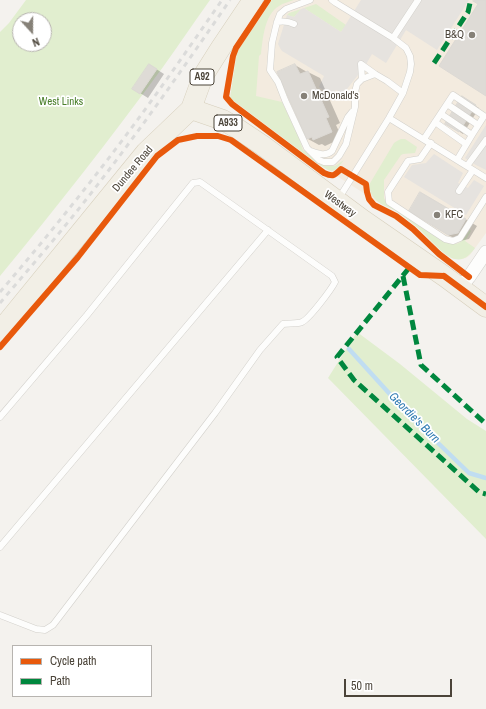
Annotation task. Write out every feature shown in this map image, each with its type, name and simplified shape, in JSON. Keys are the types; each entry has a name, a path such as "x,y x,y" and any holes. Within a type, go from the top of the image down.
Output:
{"main road":[{"name":"Dundee Road","path":"0,330 146,152 190,109 203,76 253,0"},
{"name":"Westway","path":"190,109 223,120 262,145 337,201 486,307"}],"street":[{"path":"460,288 486,252"}],"lane":[{"path":"310,0 286,9 280,14 272,43 270,70 278,82 304,143 313,156 324,162 333,162 339,156 346,144 354,110 357,84 362,79 375,74"},
{"path":"332,0 393,38 406,48 410,56 411,64 403,93 390,118 337,201"},
{"path":"393,38 418,0"},
{"path":"277,22 283,21 294,24"},
{"path":"362,79 361,64 403,93"},
{"path":"424,139 453,95 484,116 457,160"},
{"path":"447,104 478,125"},
{"path":"308,150 322,154 330,153 348,118 354,110"},
{"path":"441,114 472,134"},
{"path":"390,118 486,178"},
{"path":"436,122 466,144"},
{"path":"467,166 486,140"},
{"path":"431,143 420,159 408,161 388,192 389,202 445,239 453,241 460,238 486,197"},
{"path":"459,191 473,170"},
{"path":"0,417 87,315 193,183 200,182 332,276 335,282 332,288 303,322 283,324 260,350 215,413 53,625 45,630 36,629 0,615"},
{"path":"0,547 268,230"}],"shaded area":[{"path":"272,0 486,0 486,233 470,255 461,259 454,259 448,256 418,228 396,211 376,201 318,164 230,98 237,52"},
{"path":"361,0 469,0 437,50 406,30 386,63 372,54 365,66 343,94 336,90 330,98 324,94 325,91 319,87 324,76 282,51 280,48 278,44 287,15 294,17 301,9 304,8 341,32"},
{"path":"486,125 486,170 465,158"},
{"path":"434,154 463,173 458,183 468,188 474,180 484,186 466,215 404,177 412,165 426,163"}],"green space":[{"name":"West Links","path":"26,0 210,0 163,67 123,120 0,276 0,32 12,19 12,52 52,52 52,12 17,12"},
{"path":"272,0 294,0 279,6 270,15 267,21 261,54 259,56 256,96 282,102 303,150 319,164 335,166 344,160 335,170 332,171 318,164 230,98 237,52"},
{"path":"316,4 346,25 341,32 304,8"},
{"path":"301,9 294,17 287,15 289,13"},
{"path":"401,139 405,139 417,147 415,153 401,155 384,180 384,198 386,202 451,244 460,242 470,230 471,231 465,241 475,248 466,257 455,259 446,254 413,224 396,211 379,203 370,191 369,185 394,143"},
{"path":"357,332 400,364 467,419 486,431 486,539 328,378"}],"building":[{"name":"B&Q","path":"486,0 486,96 439,66 478,4 473,1"},
{"path":"149,64 157,69 140,94 132,89"},
{"name":"McDonald's","path":"295,64 300,74 308,71 329,117 326,118 332,132 313,140 312,137 307,139 277,72"},
{"path":"462,96 476,105 459,132 445,124"},
{"name":"KFC","path":"420,192 466,219 458,233 448,235 409,211"}],"waterway":[{"name":"Geordie's Burn","path":"349,349 407,413 469,473 486,478"}],"railway":[{"path":"0,292 66,212 120,143 165,82 222,0"},
{"path":"0,303 101,181 230,0"}],"marked path":[{"path":"434,63 468,12 472,0"},
{"path":"409,268 337,357 354,380 479,492 486,494"},
{"path":"403,276 421,365 486,424"}],"cycle path":[{"path":"268,0 236,48 233,56 226,97 232,104 324,173 333,175 341,169 366,184 369,199 374,205 396,216 413,229 439,254 469,277"},
{"path":"0,347 78,257 157,156 178,140 197,136 218,136 231,140 420,275 444,276"},
{"path":"444,276 486,307"}],"place":[{"name":"B&Q","path":"472,35"},
{"name":"McDonald's","path":"304,96"},
{"name":"KFC","path":"437,215"}]}
